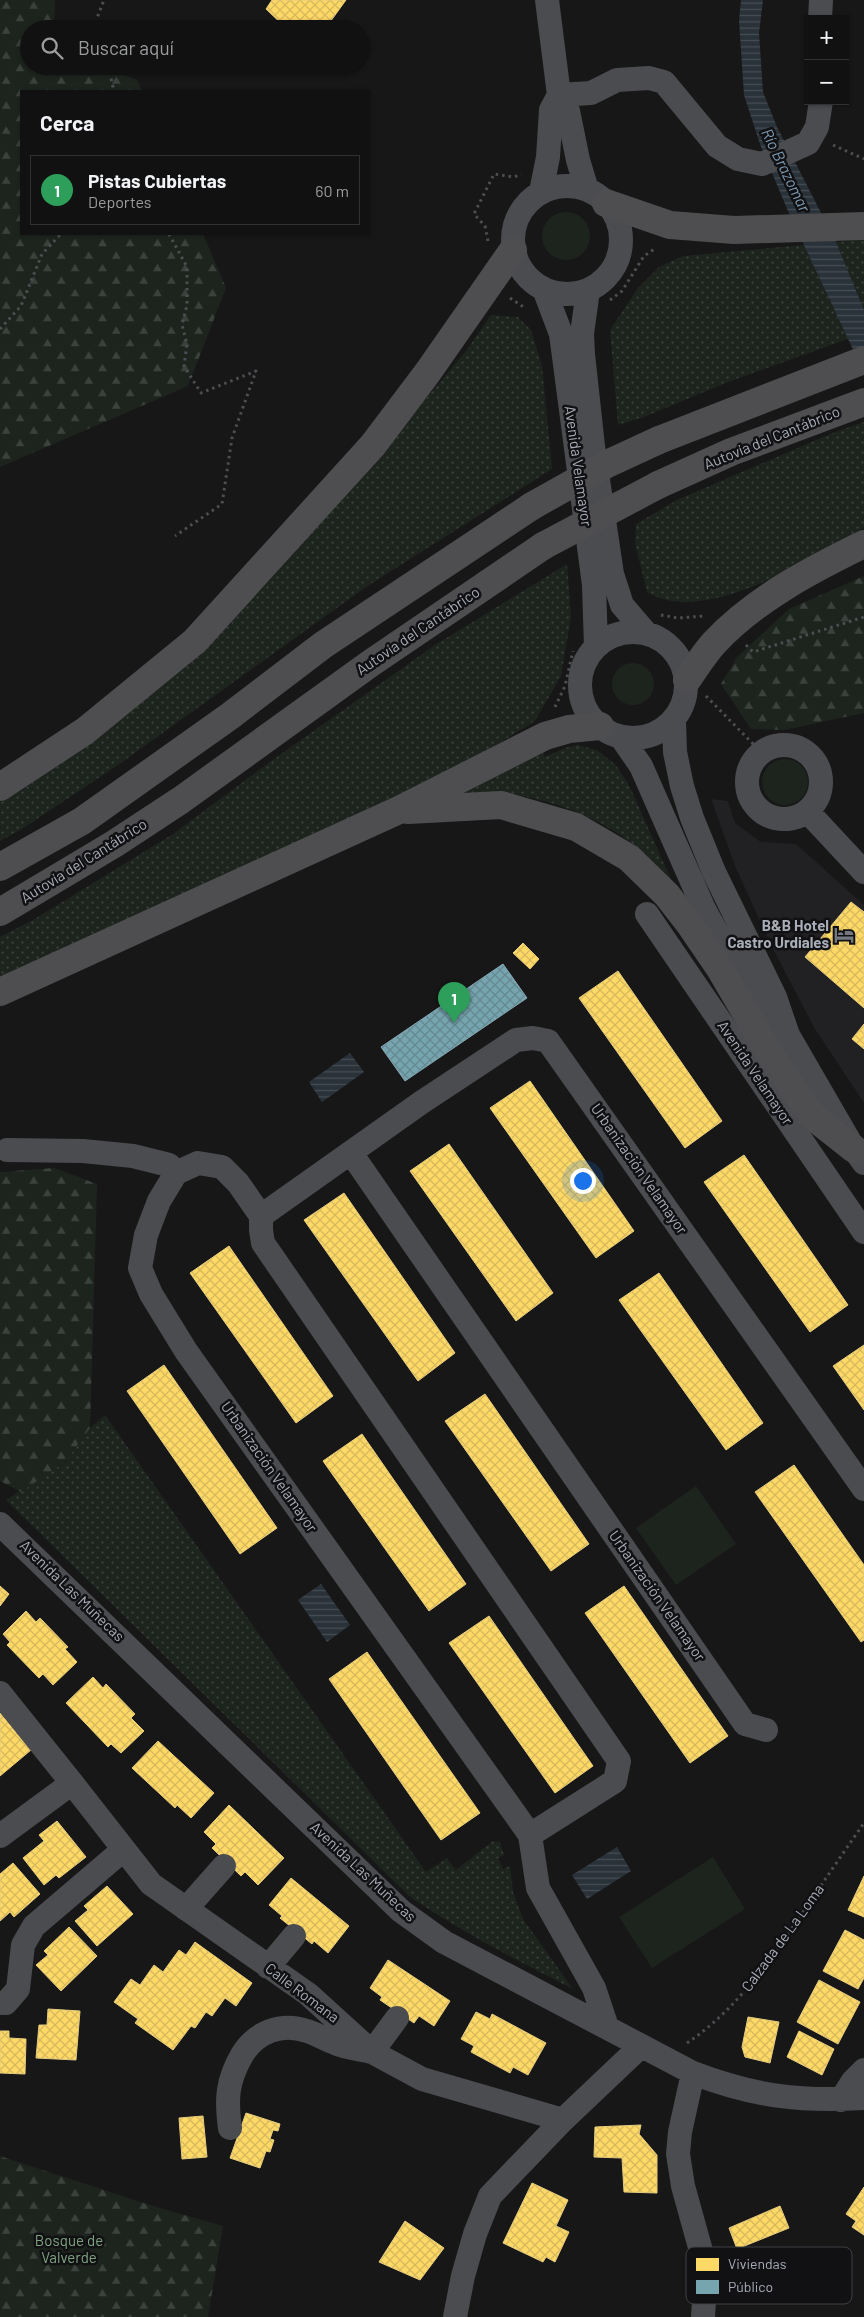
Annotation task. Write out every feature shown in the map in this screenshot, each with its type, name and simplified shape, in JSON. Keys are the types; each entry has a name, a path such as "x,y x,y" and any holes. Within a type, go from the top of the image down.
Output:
{"highway":[{"path":"597,196 670,225 734,230 857,226"},
{"path":"0,786 85,732 194,641 373,445 428,372 514,250"},
{"path":"0,868 82,821 230,716 323,646 532,506 607,464 659,440 855,363"},
{"name":"Autovía del Cantábrico","path":"0,912 105,850 180,800 370,663 543,546 658,486 732,452 862,403"},
{"path":"695,686 713,644 729,628 764,600 813,569 864,544"},
{"path":"0,992 399,810 545,736 569,729 610,732"},
{"path":"399,810 501,805 576,827 629,858 667,895 691,926 719,967 767,1049 810,1115 859,1156"}],"street":[{"path":"547,0 559,95 568,111 578,160 597,196 614,215 619,229 620,244 618,258 610,271 601,282 588,290 573,294 558,294 544,289 530,280 519,267 514,250 513,234 517,217 527,203 541,192 556,187 572,186 597,196"},
{"path":"820,15 821,0"},
{"path":"559,95 591,92 618,80 649,78 664,82 717,146 738,159 762,164 810,139 817,127 820,105"},
{"path":"541,192 548,157 551,110 559,95"},
{"name":"Avenida Velamayor","path":"544,289 562,334 594,585 596,647"},
{"name":"Avenida Velamayor","path":"588,290 582,334 583,354 608,555 622,604 652,624"},
{"path":"610,732 636,738 650,736 663,730 674,720 682,708 686,694 695,686 674,649 661,639 652,624 606,638 596,647 587,659 581,673 580,688 582,702 590,716 610,732 641,766 704,909 758,1010 788,1035"},
{"path":"674,720 675,752 692,818 714,872 775,997 788,1035 859,1156"},
{"path":"788,745 800,749 810,756 817,766 821,778 820,790 815,802 807,811 796,817 779,819 762,812 753,804 748,793 749,769 755,758 762,753 776,746 788,745"},
{"path":"807,811 864,872"},
{"name":"Avenida Velamayor","path":"647,914 864,1232"},
{"name":"Urbanización Velamayor","path":"261,1216 422,1102 516,1040 533,1038 548,1041 864,1489"},
{"path":"7,1150 83,1150 133,1156 169,1164 176,1173 198,1162 222,1168 238,1183 261,1216 263,1243 618,1761 615,1781 530,1835"},
{"name":"Urbanización Velamayor","path":"352,1153 745,1724 766,1730"},
{"name":"Urbanización Velamayor","path":"176,1173 159,1202 146,1235 140,1268 151,1294 186,1351 530,1835 538,1888 594,1988 607,2027"},
{"name":"Avenida Las Muñecas","path":"0,1524 401,1911 444,1942 693,2073 724,2085 794,2099 853,2099"},
{"name":"Calle Romana","path":"0,1693 151,1884 308,1994 372,2052 422,2078 562,2120"},
{"path":"0,1836 72,1783"},
{"path":"0,2003 6,2003 18,1989 23,1945 34,1926 123,1850"},
{"path":"186,1909 224,1866"},
{"path":"268,1967 294,1936"},
{"path":"230,2128 227,2102 232,2072 250,2043 266,2032 282,2027 306,2030 337,2044 372,2052 397,2018"},
{"path":"455,2317 463,2276 475,2234 490,2196 562,2120 642,2046"},
{"path":"853,2099 853,2081 864,2070"},
{"path":"693,2073 680,2132 678,2154 683,2186 700,2247"},
{"path":"703,2317 704,2304"}],"path":[{"path":"97,20 104,0"},
{"path":"110,75 114,90"},
{"path":"810,139 864,159"},
{"path":"0,329 20,306 42,254 60,235"},
{"path":"170,235 187,267 187,305 182,325 187,344 184,366 201,394 256,371 232,438 222,504 175,536"},
{"path":"652,624 678,618 695,618 717,613 753,652 864,617"},
{"path":"695,686 762,753"},
{"name":"Calzada de La Loma","path":"664,2058 701,2034 743,1994 772,1957 864,1823"}],"shaded area":[{"path":"711,799 728,801 735,823 761,842 796,844 864,905 864,1103 815,1029 772,947 735,866"}],"green space":[{"path":"0,0 55,0 54,20 20,20 20,75 124,75 137,80 142,90 20,90 20,235 203,235 226,288 188,386 0,467"},
{"path":"566,212 575,214 583,219 588,227 590,236 588,245 583,253 575,258 566,260 557,258 549,253 544,245 542,236 544,227 549,219 557,214"},
{"path":"864,240 864,310 836,242"},
{"path":"804,245 848,339 728,382 644,417 618,425 610,330 638,288 659,267 683,256"},
{"path":"491,315 518,317 531,330 542,366 552,469 366,587 118,765 22,829 0,841 0,802 22,790 132,710 417,409 466,351"},
{"path":"864,422 864,528 788,570 728,595 698,601 671,601 647,592 635,543 636,524 677,500 835,432"},
{"path":"567,564 571,617 561,676 535,721 448,775 0,986 0,937 33,920 173,834 267,764 435,645"},
{"path":"864,576 864,713 784,730 751,729 721,684 737,657 789,609"},
{"path":"637,663 645,666 651,672 654,684 651,696 645,702 629,705 621,702 615,696 612,680 615,672 621,666"},
{"path":"578,745 597,750 616,765 629,785 673,884 648,856 631,842 584,815 533,798 503,794 463,793 542,750 545,757 565,748"},
{"path":"785,759 798,763 804,769 808,782 804,795 798,801 785,805 772,801 766,795 762,782 766,769 772,763"},
{"path":"54,1168 97,1184 90,1428 65,1462 21,1492 0,1481 0,1172"},
{"path":"105,1415 426,1872 447,1858 456,1870 493,1841 500,1842 504,1855 498,1858 503,1869 510,1866 513,1892 523,1919 573,1989 469,1934 409,1896 6,1500 65,1462 90,1428"},
{"path":"696,1486 736,1544 676,1585 636,1528"},
{"path":"713,1857 745,1909 652,1968 619,1917"},
{"name":"Bosque de Valverde","path":"0,2156 156,2207 223,2226 208,2317 0,2317"}],"water":[{"name":"Río Brazomar","path":"741,0 763,0 759,33 763,92 777,127 836,242 864,310 864,373 788,211 761,147 744,95 739,21"},
{"path":"350,1053 364,1072 322,1102 309,1082"},
{"path":"321,1584 350,1625 327,1642 298,1600"},
{"path":"617,1847 631,1871 587,1899 572,1875"}],"building: Viviendas":[{"path":"272,0 346,0 332,20 278,20 266,9"},
{"name":"B&B Hotel Castro Urdiales","path":"851,902 864,912 864,1008 805,957"},
{"path":"523,943 539,959 530,969 513,953"},
{"path":"618,971 722,1121 685,1148 579,998"},
{"path":"864,1024 864,1049 852,1039"},
{"path":"530,1081 634,1231 596,1258 490,1108"},
{"path":"449,1144 553,1293 516,1321 410,1171"},
{"path":"744,1155 848,1305 810,1332 704,1182"},
{"path":"344,1193 455,1353 418,1381 304,1220"},
{"path":"229,1246 333,1396 296,1423 190,1273"},
{"path":"659,1273 763,1423 726,1450 619,1300"},
{"path":"864,1345 864,1410 833,1366"},
{"path":"164,1365 277,1528 240,1554 127,1391"},
{"path":"485,1394 589,1544 551,1571 445,1421"},
{"path":"362,1434 466,1584 429,1611 323,1461"},
{"path":"794,1465 864,1565 864,1640 861,1642 755,1492"},
{"path":"0,1586 9,1594 0,1606"},
{"path":"624,1586 728,1736 690,1763 585,1613"},
{"path":"26,1611 36,1622 40,1618 68,1647 65,1649 77,1662 53,1685 43,1674 39,1678 7,1645 10,1642 3,1634"},
{"path":"489,1616 593,1766 555,1793 449,1643"},
{"path":"367,1652 480,1813 441,1840 329,1679"},
{"path":"93,1677 103,1688 106,1684 135,1714 131,1718 144,1731 121,1753 111,1744 108,1747 66,1703"},
{"path":"0,1713 31,1750 0,1776"},
{"path":"158,1741 214,1793 191,1818 177,1805 175,1808 132,1768"},
{"path":"229,1805 284,1858 258,1885 245,1872 241,1876 212,1848 216,1844 204,1832"},
{"path":"57,1821 86,1857 59,1878 56,1875 44,1885 23,1858 44,1841 39,1835"},
{"path":"13,1863 40,1894 14,1917 10,1912 0,1921 0,1874"},
{"path":"864,1876 864,1917 848,1910"},
{"path":"291,1878 349,1926 328,1953 314,1941 312,1944 280,1918 282,1916 269,1905"},
{"path":"107,1886 133,1914 97,1946 75,1921 88,1910 84,1906"},
{"path":"69,1927 97,1956 61,1991 36,1965 48,1955 44,1951"},
{"path":"845,1930 864,1940 864,1978 858,1989 823,1971"},
{"path":"195,1942 252,1983 236,2006 225,1998 212,2016 206,2012 195,2028 191,2026 173,2050 135,2023 138,2019 114,2002 131,1979 140,1985 154,1965 163,1972 179,1950 186,1955"},
{"path":"388,1960 450,2001 434,2026 419,2016 414,2023 380,2000 382,1997 370,1988"},
{"path":"819,1980 860,2002 838,2044 797,2022"},
{"path":"48,2009 80,2011 76,2060 36,2058 39,2025 47,2025"},
{"path":"476,2012 490,2019 492,2014 546,2043 528,2075 513,2067 510,2073 471,2052 474,2046 461,2039"},
{"path":"748,2017 779,2022 770,2063 745,2057 742,2047"},
{"path":"0,2031 9,2031 9,2038 26,2039 25,2074 0,2073"},
{"path":"799,2031 834,2049 822,2075 787,2057"},
{"path":"246,2113 280,2124 278,2131 273,2130 270,2139 274,2140 270,2152 266,2151 260,2168 230,2158"},
{"path":"203,2116 207,2157 182,2159 179,2118"},
{"path":"641,2125 639,2134 657,2155 657,2193 624,2192 622,2158 594,2157 595,2127"},
{"path":"532,2183 568,2200 556,2226 569,2232 555,2262 546,2257 543,2262 503,2243"},
{"path":"864,2187 864,2235 852,2227 856,2221 846,2214"},
{"path":"780,2206 789,2228 742,2247 736,2247 729,2228"},
{"path":"405,2221 444,2248 420,2280 379,2262"}],"building: Público":[{"path":"503,964 527,998 405,1081 381,1047"}],"place":[{"name":"B&B Hotel Castro Urdiales","path":"844,935"},
{"name":"Pistas Cubiertas","path":"454,1023"}]}
